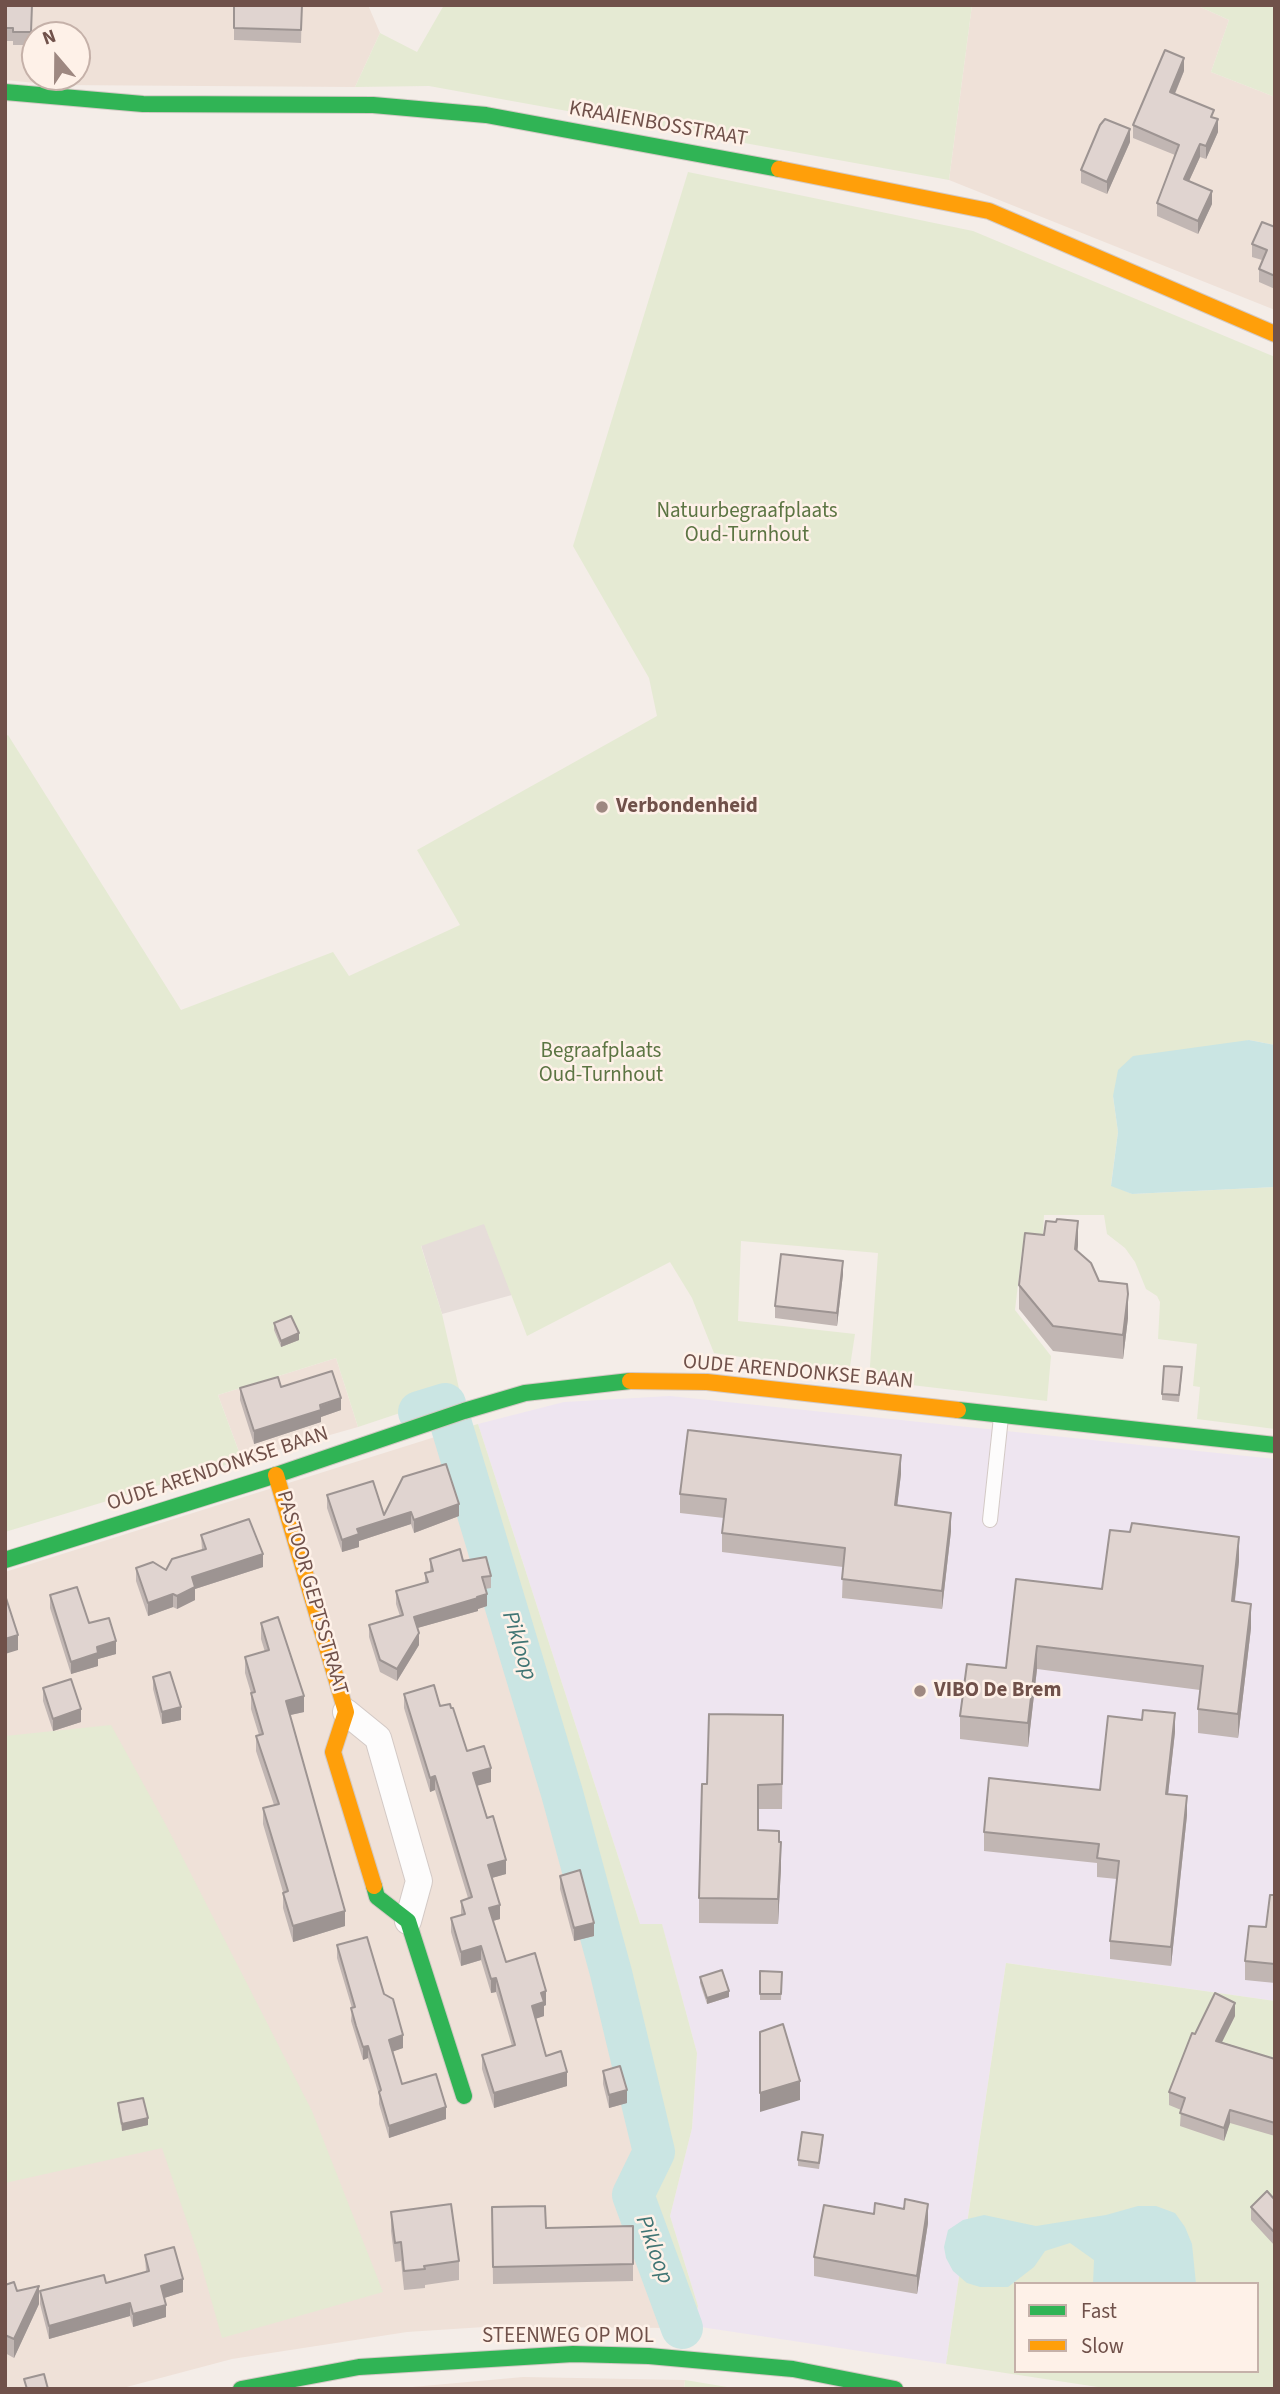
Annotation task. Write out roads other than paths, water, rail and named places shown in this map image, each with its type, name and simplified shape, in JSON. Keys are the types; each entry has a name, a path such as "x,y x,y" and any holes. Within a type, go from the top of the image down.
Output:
{"street":[{"name":"KRAAIENBOSSTRAAT","path":"5,92 143,104 373,105 486,115 888,189 989,211 1275,334"},
{"name":"OUDE ARENDONKSE BAAN","path":"5,1560 276,1475 464,1411 525,1394 617,1381 707,1381 1275,1445"},
{"name":"PASTOOR GEPTSSTRAAT","path":"276,1475 346,1712 378,1738 419,1881 408,1920 377,1897 333,1752 346,1712"},
{"path":"408,1920 464,2096"},
{"name":"STEENWEG OP MOL","path":"240,2389 359,2367 573,2354 649,2356 793,2369 895,2389"}],"lane":[{"path":"990,1520 1001,1414"}],"water":[{"path":"1249,1040 1275,1045 1275,1187 1132,1194 1111,1186 1118,1132 1113,1096 1118,1070 1133,1056"},
{"path":"1138,2206 1156,2206 1175,2213 1192,2244 1196,2282 1093,2282 1094,2260 1070,2243 1045,2251 1034,2267 1008,2287 980,2287 967,2283 953,2271 946,2258 944,2247 948,2230 963,2220 984,2215 1036,2226 1106,2215"}],"waterway":[{"name":"Pikloop","path":"419,1412 445,1404 562,1793 611,1973 654,2152 633,2195 682,2328"}],"place":[{"name":"Verbondenheid","path":"602,807"},
{"name":"VIBO De Brem","path":"920,1691"}],"park label":[{"name":"Natuurbegraafplaats Oud-Turnhout","path":"747,524"},
{"name":"Begraafplaats Oud-Turnhout","path":"601,1064"}]}
